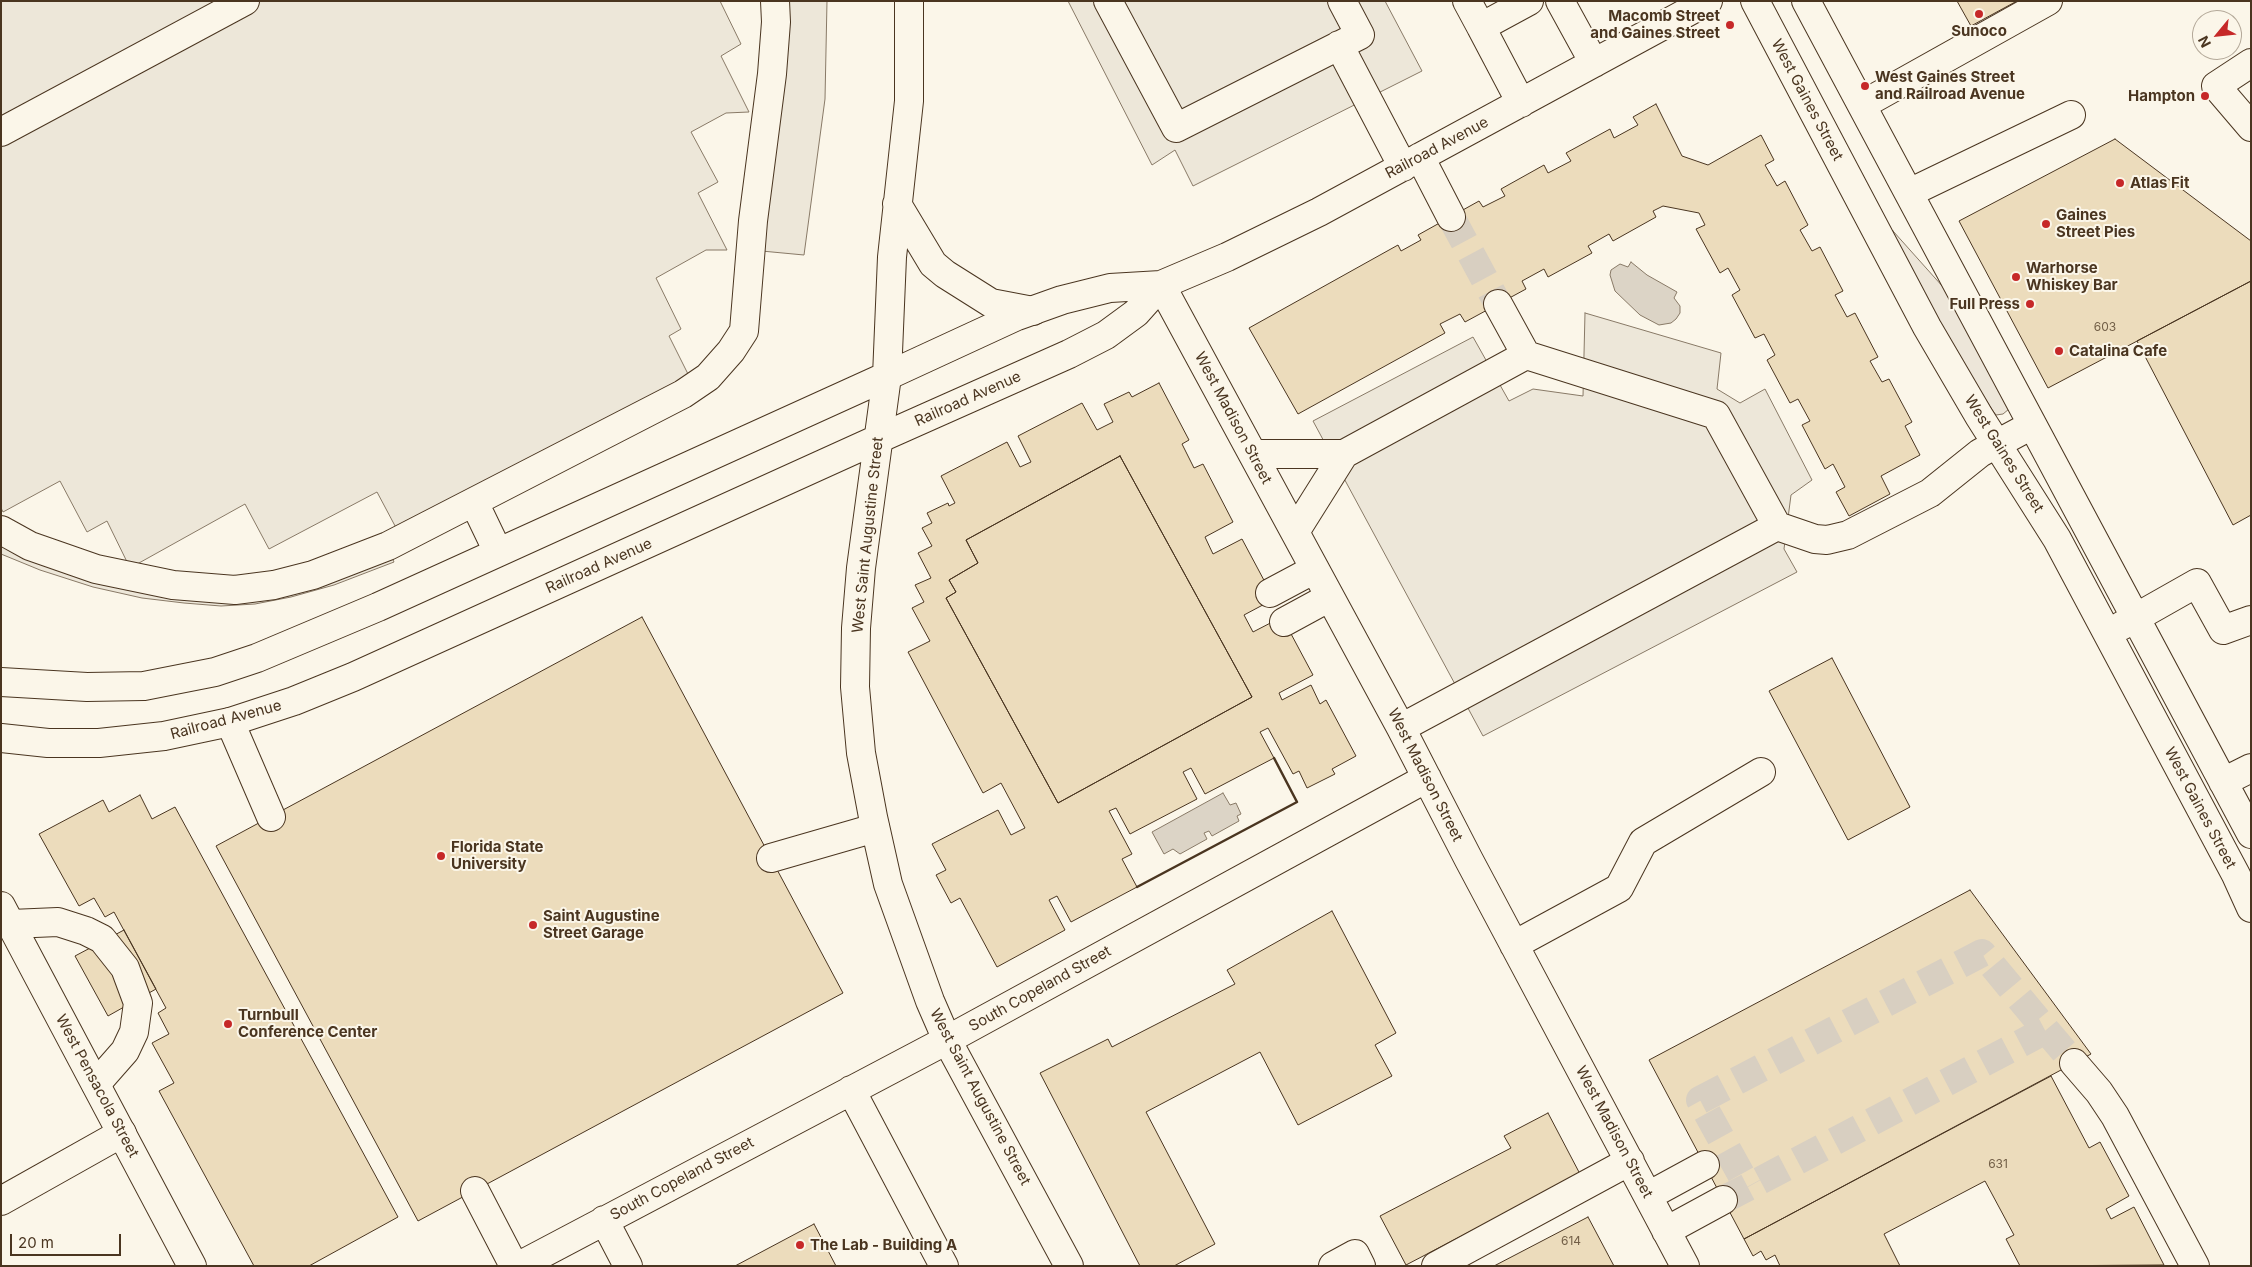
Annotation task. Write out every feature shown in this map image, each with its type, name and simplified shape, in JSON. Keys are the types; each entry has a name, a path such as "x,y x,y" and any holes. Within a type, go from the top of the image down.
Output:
{"street":[{"path":"1,132 245,1"},
{"path":"1,530 30,546 96,568 173,585 235,590 274,585 313,575 388,546 683,394 708,377 731,352 744,331 753,221 772,74 776,22 775,1"},
{"name":"West Saint Augustine Street","path":"909,1 909,101 897,204 886,376 861,568 856,628 856,667 861,753 888,884 909,948 947,1040 1069,1266"},
{"path":"1108,1 1176,128 1360,35 1342,1"},
{"path":"1467,1 1521,103"},
{"path":"1481,27 1529,1"},
{"path":"1560,1 1594,63"},
{"name":"Railroad Avenue","path":"1,682 87,687 144,686 215,672 257,658 498,552 1017,316 1062,300 1110,288 1162,285 1257,243 1708,1"},
{"name":"West Gaines Street","path":"1755,1 1927,327 2057,539 2106,634 2236,874 2251,908"},
{"path":"1806,1 2251,834"},
{"path":"1862,105 2048,1"},
{"path":"1339,45 1411,162 1451,217"},
{"path":"2251,63 2216,86 2251,127"},
{"path":"1909,192 2071,115"},
{"path":"897,204 933,264 945,274 991,303 1033,311"},
{"name":"Railroad Avenue","path":"1,738 48,743 99,743 164,736 230,722 294,701 353,677 1069,354 1106,335 1136,313 1162,285"},
{"name":"West Madison Street","path":"1162,285 1401,728 1685,1266"},
{"path":"1498,304 1526,355 1716,415 1777,526 1815,538 1827,540 1848,535 1930,493 1970,459 2032,425"},
{"path":"1253,454 1344,454 1526,355"},
{"path":"1295,532 1344,454"},
{"path":"474,502 498,552"},
{"path":"1401,728 1777,526"},
{"path":"1270,593 1315,569"},
{"path":"2106,634 2198,583 2222,630 2251,620"},
{"path":"1284,622 1330,597"},
{"path":"230,722 271,816"},
{"path":"2223,782 2251,768"},
{"path":"1514,945 1619,888 1643,842 1761,772"},
{"name":"South Copeland Street","path":"519,1266 947,1040 1427,778"},
{"path":"771,858 875,828"},
{"path":"6,915 58,922 86,931 102,939 125,968 138,1003 134,1032 125,1051 96,1084"},
{"name":"West Pensacola Street","path":"6,915 192,1266"},
{"path":"2074,1063 2099,1092 2115,1116 2195,1266"},
{"path":"851,1090 944,1266"},
{"path":"1,1200 122,1134"},
{"path":"1436,1266 1630,1161"},
{"path":"1648,1196 1705,1165"},
{"path":"475,1191 514,1266"},
{"path":"1666,1230 1723,1200"},
{"path":"604,1220 628,1266"},
{"path":"1333,1266 1355,1254 1361,1266"}],"shaded area":[{"path":"1,1 720,1 741,44 721,56 749,112 726,113 691,132 718,182 698,193 727,250 706,250 656,278 681,329 669,336 694,386 402,539 377,492 269,549 245,504 130,568 107,521 87,532 60,481 3,512 1,508"},
{"path":"775,1 827,1 825,99 804,255 751,250"},
{"path":"1068,1 1385,1 1422,71 1193,186 1175,150 1152,165"},
{"path":"1893,231 1952,297 2009,409 2003,414 1996,415 1993,411 1950,343 1891,232"},
{"path":"1631,262 1647,275 1677,292 1674,298 1680,306 1680,313 1671,323 1659,325 1640,315 1615,291 1610,275 1611,270 1620,264 1628,267"},
{"path":"1585,313 1721,353 1717,389 1740,403 1765,389 1812,480 1791,495 1784,549 1797,572 1483,736 1313,421 1473,337 1509,401 1533,389 1583,396"},
{"path":"1,530 30,546 235,590 387,546 394,562 334,585 291,597 255,604 221,606 184,603 142,598 93,587 40,570 1,554"},
{"path":"1223,793 1230,805 1236,803 1241,814 1237,816 1239,821 1212,836 1209,831 1204,833 1207,839 1180,854 1173,849 1164,854 1152,832"}],"building":[{"name":"Sunoco","path":"1957,1 2017,1 1971,26"},
{"path":"1656,104 1682,156 1708,165 1761,135 1774,160 1765,165 1777,186 1785,181 1808,225 1800,230 1812,251 1820,247 1843,291 1835,295 1847,317 1855,313 1878,357 1870,361 1882,382 1889,379 1912,422 1905,426 1920,455 1881,476 1890,494 1849,516 1836,492 1845,487 1833,464 1825,469 1802,425 1810,421 1798,399 1790,403 1767,360 1775,355 1764,334 1755,338 1732,295 1740,290 1728,268 1720,273 1696,229 1705,225 1699,213 1663,206 1653,211 1656,217 1613,241 1609,234 1588,246 1592,253 1548,277 1544,269 1522,281 1526,289 1465,322 1460,314 1440,324 1445,333 1298,414 1249,328 1398,245 1401,251 1421,240 1418,235 1479,201 1483,207 1505,196 1501,189 1544,165 1548,173 1571,161 1566,153 1610,129 1614,138 1638,125 1633,117"},
{"path":"2115,139 2251,241 2251,281 2048,388 1959,221"},
{"path":"2251,281 2251,515 2233,525 2137,341"},
{"path":"1159,383 1189,440 1182,444 1194,468 1203,464 1233,522 1205,537 1213,554 1242,539 1274,599 1244,615 1253,632 1282,617 1313,675 1279,693 1282,700 1311,685 1320,704 1326,700 1356,756 1332,769 1335,774 1307,788 1299,771 1293,774 1268,728 1260,732 1274,758 1205,794 1191,768 1183,772 1197,799 1130,834 1116,808 1109,811 1132,854 1122,859 1137,887 1071,922 1057,896 1049,900 1065,930 997,967 960,898 951,903 936,875 946,870 932,844 998,810 1011,835 1025,828 1001,783 983,793 908,652 930,641 912,608 924,602 915,585 931,578 918,553 932,546 922,528 932,523 927,513 948,503 949,506 955,503 941,476 1007,442 1020,467 1031,462 1018,436 1082,403 1097,430 1113,422 1104,404 1129,392 1132,397","holes":["1120,456 1252,697 1058,803 946,598 956,592 949,580 978,563 966,540"]},
{"path":"1120,456 1252,697 1058,803 946,598 956,592 949,580 978,563 966,540"},
{"name":"Saint Augustine Street Garage","path":"642,617 843,993 418,1221 216,846"},
{"path":"1832,658 1910,807 1848,840 1769,691"},
{"name":"Turnbull Conference Center","path":"140,795 152,819 175,807 398,1217 309,1266 254,1266 159,1091 174,1083 152,1043 169,1034 158,1013 166,1008 114,912 105,917 94,898 79,906 39,834 103,800 109,812"},
{"path":"1970,890 2091,1054 1744,1239 1649,1060"},
{"path":"1332,911 1396,1033 1375,1045 1392,1076 1298,1125 1260,1052 1146,1112 1215,1244 1174,1266 1140,1266 1040,1073 1108,1039 1112,1047 1235,984 1227,970"},
{"path":"124,930 156,989 108,1016 75,956"},
{"path":"2051,1076 2089,1148 2100,1142 2129,1196 2106,1209 2111,1219 2134,1207 2164,1265 2020,1266 2006,1239 2014,1235 1985,1181 1884,1234 1900,1266 1780,1266 1775,1255 1766,1260 1761,1251 1753,1256 1744,1239"},
{"path":"1548,1113 1580,1174 1406,1265 1380,1216 1511,1148 1504,1136"},
{"path":"1588,1217 1614,1266 1494,1266"},
{"name":"The Lab - Building A","path":"814,1224 836,1266 735,1266"}],"tunnel":[{"path":"1451,217 1498,304"},
{"path":"1723,1200 1748,1187 2046,1030 1982,953 1700,1100 1748,1187"},
{"path":"2046,1030 2074,1063"}],"wall":[{"path":"1137,887 1297,802 1274,758"}],"place":[{"name":"Sunoco","path":"1979,14"},
{"name":"Macomb Street and Gaines Street","path":"1730,25"},
{"name":"West Gaines Street and Railroad Avenue","path":"1865,86"},
{"name":"Hampton","path":"2205,96"},
{"name":"Atlas Fit","path":"2120,183"},
{"name":"Gaines Street Pies","path":"2046,224"},
{"name":"Warhorse Whiskey Bar","path":"2016,277"},
{"name":"Full Press","path":"2030,304"},
{"name":"Catalina Cafe","path":"2059,351"},
{"name":"Florida State University","path":"441,856"},
{"name":"Saint Augustine Street Garage","path":"533,925"},
{"name":"Turnbull Conference Center","path":"228,1024"},
{"name":"The Lab - Building A","path":"800,1245"}]}
